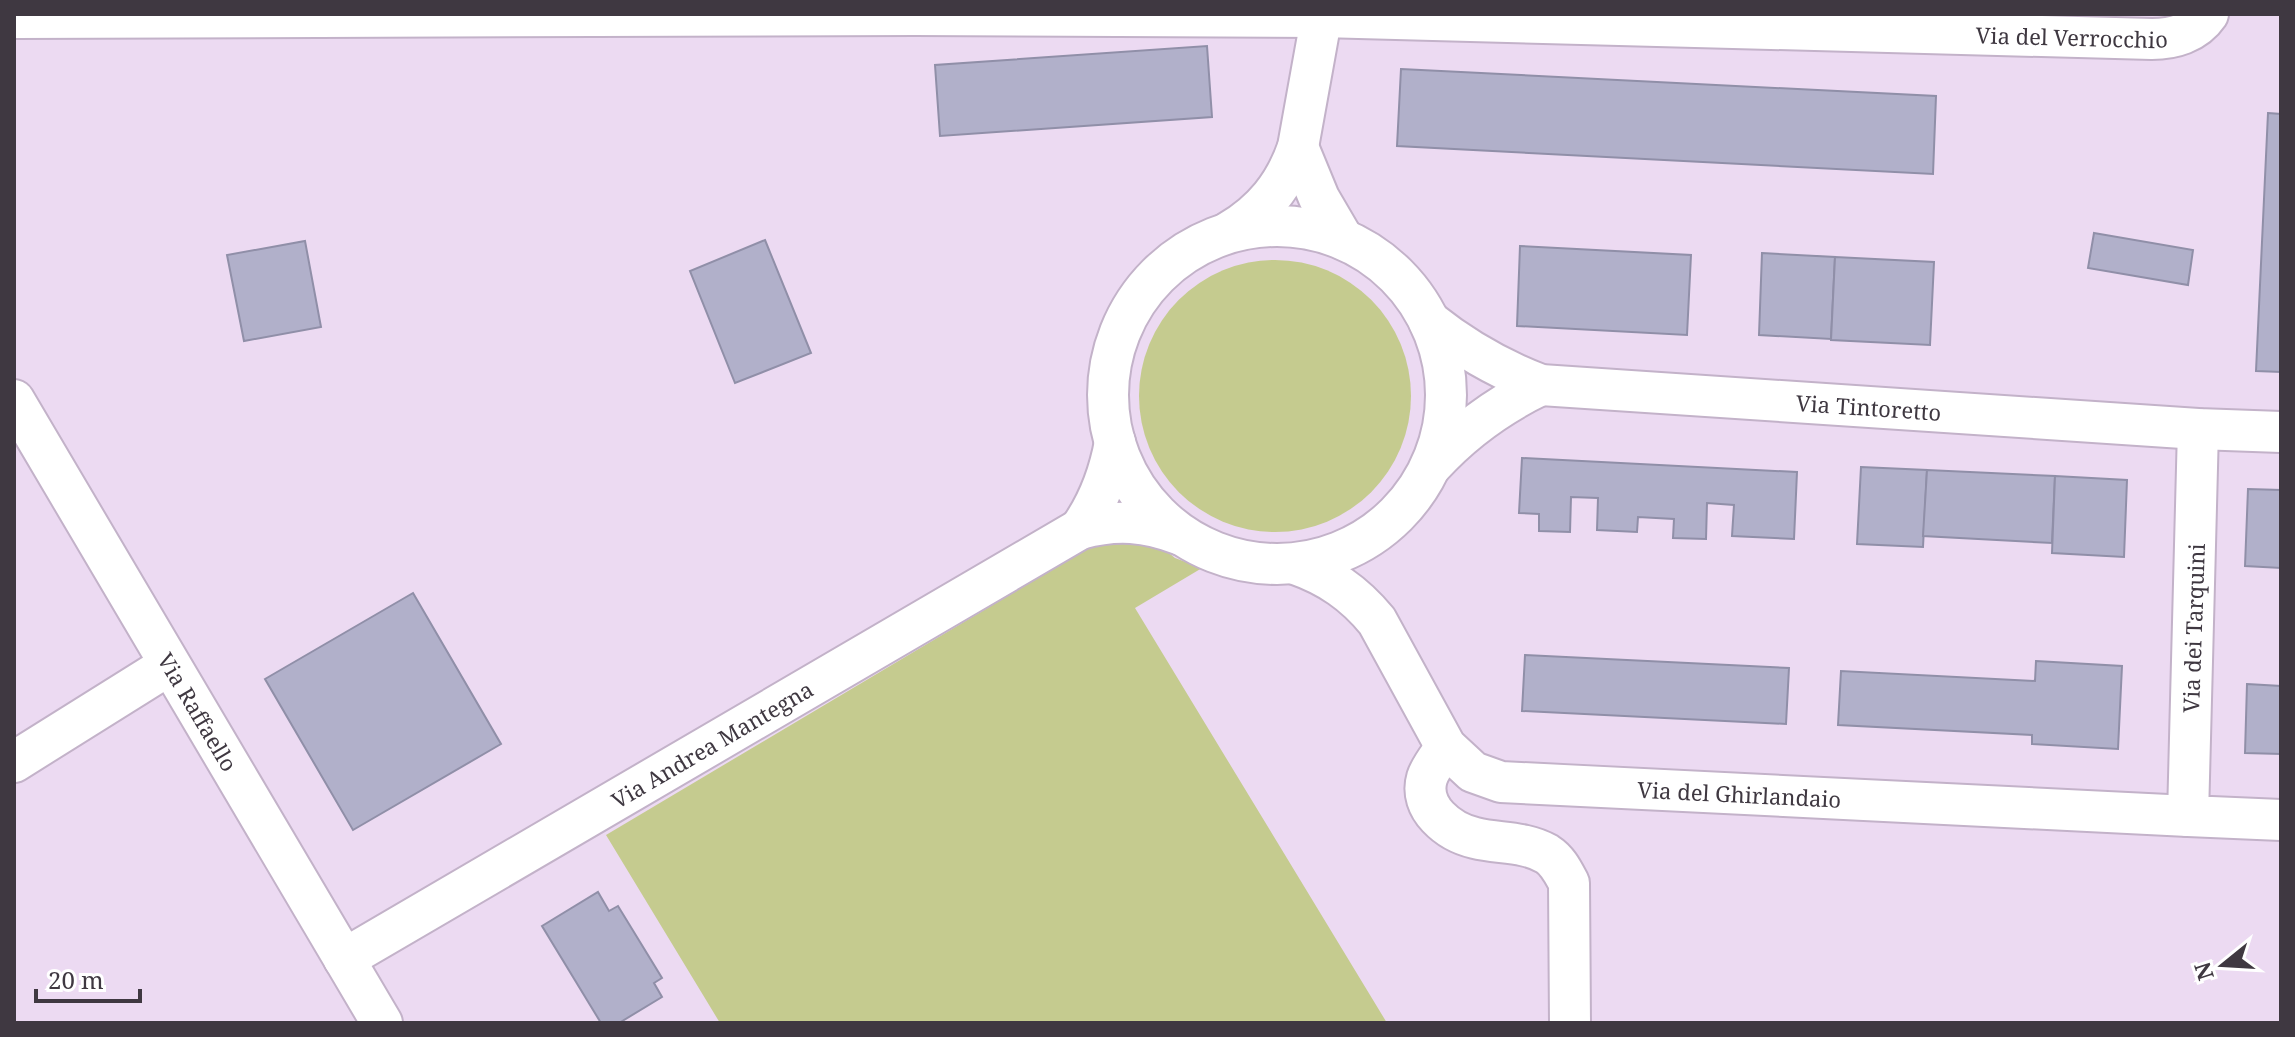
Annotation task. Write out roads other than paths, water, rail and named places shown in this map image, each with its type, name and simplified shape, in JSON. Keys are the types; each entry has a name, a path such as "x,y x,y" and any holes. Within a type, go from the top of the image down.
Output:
{"street":[{"name":"Via del Verrocchio","path":"14,18 1321,15 2152,39 2177,36 2202,20"},
{"path":"1227,233 1270,200 1291,166 1298,147 1321,15"},
{"path":"1298,147 1319,198 1343,239"},
{"path":"1284,226 1314,230 1343,239 1369,253 1393,272 1413,295 1429,321 1440,349 1446,393 1441,437 1432,465 1399,514 1351,548 1295,564 1236,560 1209,550 1183,536 1160,517 1126,469 1115,442 1109,384 1113,355 1122,328 1136,302 1175,260 1200,244 1227,233 1255,227 1284,226"},
{"name":"Via Tintoretto","path":"1429,321 1478,357 1508,373 1541,385 2198,429"},
{"path":"1432,465 1492,412 1541,385"},
{"name":"Via Raffaello","path":"14,400 382,1023"},
{"path":"2198,429 2281,432"},
{"name":"Via dei Tarquini","path":"2188,816 2198,429"},
{"name":"Via Andrea Mantegna","path":"1080,529 1102,492 1115,442"},
{"name":"Via del Ghirlandaio","path":"1377,621 1370,593 1372,560 1387,527 1399,514"},
{"name":"Via Andrea Mantegna","path":"344,959 1080,529 1121,521 1142,523 1183,536"},
{"name":"Via del Ghirlandaio","path":"1295,564 1350,592 1377,621 1446,747 1473,772 1501,782 2188,816"},
{"path":"14,762 169,665"},
{"path":"1446,747 1427,778 1425,798 1433,813 1448,826 1474,838 1512,842 1547,854 1560,867 1569,883 1570,1023"},
{"path":"2188,816 2281,820"}]}
